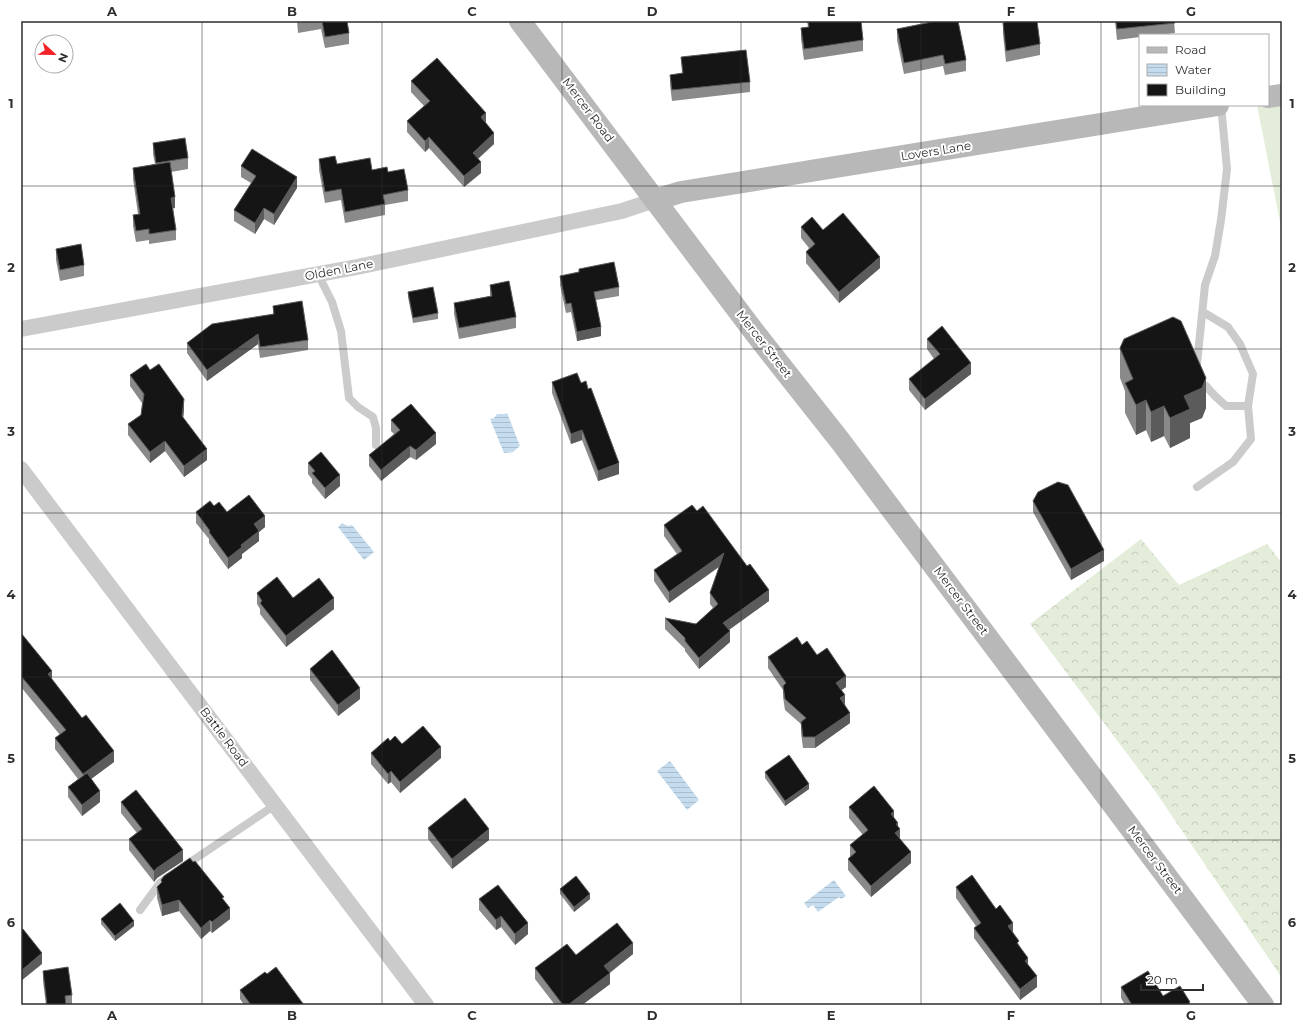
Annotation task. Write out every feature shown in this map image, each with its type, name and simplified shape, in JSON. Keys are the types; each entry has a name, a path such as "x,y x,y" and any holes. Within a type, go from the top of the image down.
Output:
{"main road":[{"name":"Mercer Road","path":"520,21 655,200"},
{"path":"1269,97 1282,95"},
{"name":"Lovers Lane","path":"655,200 681,192 1214,106"},
{"name":"Mercer Street","path":"655,200 755,333 821,416 1262,1005"}],"street":[{"name":"Olden Lane","path":"21,329 318,274 622,210 655,200"},
{"name":"Battle Road","path":"21,469 426,1005"}],"lane":[{"path":"1197,364 1205,285 1215,256 1227,170 1220,106"},
{"path":"318,274 332,302 342,331 349,398 358,407 373,417 376,428 376,445"},
{"path":"1197,487 1233,462 1251,439 1248,406 1253,374 1240,344 1228,327 1203,312"},
{"path":"1206,386 1214,396 1226,406 1248,406"},
{"path":"140,910 160,883 275,805"}],"green space":[{"path":"1282,89 1282,232 1257,106 1269,106 1269,104"},
{"path":"1141,539 1179,585 1267,544 1282,563 1282,978 1155,791 1030,624"}],"water":[{"path":"507,413 520,446 513,452 504,453 490,419 494,418 497,414"},
{"path":"342,523 348,526 352,525 374,552 364,560 338,527"},
{"path":"670,761 699,800 687,810 657,771"},
{"path":"834,880 846,896 841,899 839,897 818,912 813,905 808,908 804,903"}],"building":[{"path":"322,21 347,21 349,33 325,37"},
{"path":"808,21 861,21 863,40 804,49 801,28 809,27"},
{"path":"937,21 958,21 966,60 945,64 943,55 904,63 897,29"},
{"path":"1009,21 1037,21 1040,44 1006,51 1003,23"},
{"path":"1116,21 1174,21 1175,23 1117,29"},
{"path":"746,50 750,82 672,90 670,75 683,73 681,57"},
{"path":"437,58 486,113 481,117 494,133 473,153 481,162 464,176 429,137 425,141 407,121 430,101 411,81"},
{"path":"185,138 188,158 156,163 153,143"},
{"path":"252,149 297,177 274,214 264,208 255,223 234,210 256,176 241,166"},
{"path":"335,156 337,164 370,158 372,170 387,167 388,172 404,169 408,190 383,195 385,204 345,212 341,189 325,192 319,159"},
{"path":"170,162 175,197 171,198 176,230 149,234 149,229 136,231 133,215 140,214 133,168"},
{"path":"843,213 880,257 839,292 806,252 815,244 801,227 812,217 823,230"},
{"path":"81,244 84,265 60,270 56,249"},
{"path":"614,262 619,287 594,292 601,327 577,332 571,303 566,304 560,276 579,272 579,269"},
{"path":"509,281 516,317 459,328 454,303 492,296 490,285"},
{"path":"433,287 438,313 413,318 408,292"},
{"path":"302,301 308,340 260,347 258,334 207,370 187,343 212,324 274,314 273,306"},
{"path":"1173,317 1181,321 1206,378 1202,388 1184,396 1190,409 1170,418 1164,406 1151,412 1146,400 1136,405 1125,383 1133,379 1120,348 1124,339"},
{"path":"942,326 971,363 925,399 909,379 940,354 927,339"},
{"path":"146,364 150,370 159,364 184,399 182,416 207,449 184,466 165,441 150,452 128,424 141,415 144,394 130,375"},
{"path":"577,373 581,383 586,381 588,389 591,388 619,463 598,471 582,430 571,434 552,382"},
{"path":"411,404 436,433 416,450 410,446 381,470 369,455 400,430 391,420"},
{"path":"321,452 340,475 325,488 312,473 315,471 308,463"},
{"path":"1058,482 1068,485 1104,550 1071,569 1033,501 1038,492"},
{"path":"249,495 265,516 254,524 259,531 241,545 242,547 228,558 196,512 210,501 214,506 219,502 227,512"},
{"path":"692,505 697,511 703,506 747,566 750,564 769,590 723,623 730,631 699,658 685,641 685,638 665,618 696,624 718,604 710,593 724,553 669,592 654,570 682,551 664,525"},
{"path":"277,577 293,598 319,578 334,598 286,636 260,603 262,601 257,593"},
{"path":"21,633 52,671 48,674 82,718 86,715 114,751 83,774 55,738 66,730 21,676"},
{"path":"797,637 802,645 807,641 817,655 827,648 846,676 836,683 845,695 840,698 850,713 815,737 803,737 801,722 806,718 785,699 783,686 786,683 768,657"},
{"path":"332,650 360,688 338,705 310,669"},
{"path":"423,726 441,747 400,782 391,771 388,774 371,753 388,738 390,741 395,736 402,744"},
{"path":"789,755 809,784 785,801 765,772"},
{"path":"87,773 100,791 82,805 68,787"},
{"path":"874,786 894,811 891,814 898,823 896,824 900,829 895,833 911,852 871,886 848,859 856,852 850,845 868,830 849,807"},
{"path":"136,790 183,850 154,871 129,839 142,829 121,802"},
{"path":"465,798 489,829 452,859 428,828"},
{"path":"190,858 193,862 195,861 224,897 222,898 230,908 212,922 210,920 201,928 179,900 162,905 157,887 162,882 161,880 164,876"},
{"path":"972,875 996,909 1000,905 1013,923 1008,926 1019,941 1017,943 1028,958 1025,961 1037,976 1020,989 974,928 981,923 956,887"},
{"path":"576,876 590,894 574,907 560,889"},
{"path":"498,885 528,923 515,934 501,916 496,920 479,899"},
{"path":"120,903 134,921 115,936 101,919"},
{"path":"617,923 633,943 604,966 610,973 568,1005 563,1005 535,968 567,944 576,955"},
{"path":"23,929 42,953 21,971 21,930"},
{"path":"68,967 72,995 65,996 66,1005 47,1005 43,971"},
{"path":"276,967 304,1005 251,1005 240,990 265,972 267,974"},
{"path":"1148,971 1163,996 1180,986 1190,1002 1190,1005 1132,1005 1121,987"}]}
